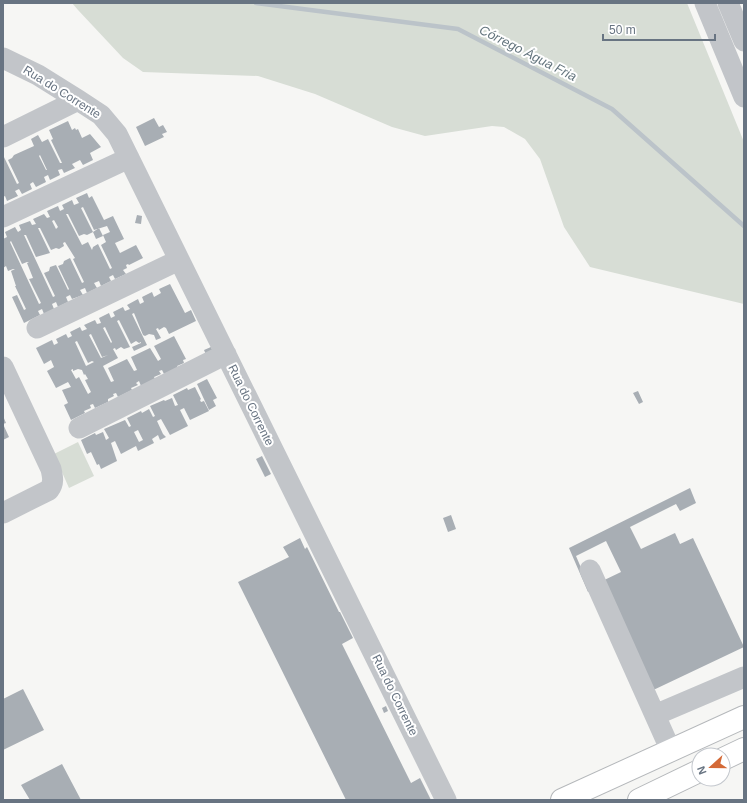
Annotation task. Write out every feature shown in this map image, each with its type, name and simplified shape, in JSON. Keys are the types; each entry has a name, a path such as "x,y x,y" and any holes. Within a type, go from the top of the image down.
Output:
{"highway":[{"path":"562,800 744,717"},
{"path":"731,755 744,749"},
{"path":"639,800 691,775"}],"street":[{"path":"705,3 744,97"},
{"path":"728,3 744,41"},
{"name":"Rua do Corrente","path":"3,58 38,75 101,115 117,134 446,800"},
{"path":"3,137 78,100"},
{"path":"3,217 129,158"},
{"path":"37,328 179,260"},
{"path":"79,428 226,354"},
{"path":"3,367 51,469 53,485 49,490 3,513"},
{"path":"590,570 671,751"},
{"path":"655,715 744,677"}],"shaded area":[{"path":"72,3 687,3 744,142 744,304 590,267 564,227 540,159 525,139 504,127 492,126 425,136 392,127 315,94 258,76 143,72 123,58"},
{"path":"78,442 94,476 69,488 54,454"}],"building":[{"path":"154,118 159,127 163,125 167,132 162,134 164,137 145,146 136,127"},
{"path":"68,121 72,130 75,128 76,130 78,129 82,138 90,134 101,147 90,153 93,160 83,165 80,160 72,164 75,168 64,173 62,169 58,170 60,175 50,180 48,175 44,177 46,182 36,187 33,182 30,184 32,189 22,194 19,189 15,191 18,196 7,201 5,196 3,197 3,155 17,184 19,183 8,160 14,155 34,146 31,139 38,135 42,142 48,139 60,163 62,163 51,140 53,139 49,130","holes":["40,155 47,170 39,156"]},
{"path":"87,193 89,198 92,196 104,220 113,216 124,239 115,243 120,253 136,245 143,258 126,265 127,268 123,270 126,274 115,279 113,275 109,277 111,281 101,286 99,281 94,283 97,288 87,293 85,288 80,290 83,295 72,299 70,295 66,297 68,302 58,307 56,302 52,304 54,309 44,314 42,309 38,311 40,315 24,323 12,297 17,295 24,310 26,309 15,286 11,271 15,269 8,271 6,266 3,268 3,239 7,237 5,232 15,227 18,232 21,230 19,225 30,221 32,225 36,224 33,219 44,214 47,218 50,217 47,211 58,206 60,211 64,209 62,205 72,200 74,205 79,203 76,198","holes":["83,207 94,230 107,226 110,232 103,235 106,242 101,245 112,268 110,269 98,244 93,247 92,250 88,242 82,245 66,214 68,214 79,236 84,234 87,235 93,232 81,208","54,220 58,227 56,229 52,221","38,228 40,228 51,250 56,248 59,249 64,246 63,243 65,242 75,258 73,259 84,282 82,283 70,258 58,266 69,289 68,290 56,265 50,267 49,271 44,273 55,296 53,297 24,235 26,235 36,257 50,253","11,241 22,264 27,262 29,263 27,263 33,278 29,279 41,303 39,304 10,242"]},
{"path":"137,215 142,216 141,224 135,223"},
{"path":"99,228 103,236 96,239 93,232"},
{"path":"170,284 185,313 191,310 196,321 169,334 166,328 164,327 159,330 158,328 156,329 161,338 156,340 154,335 143,335 134,313 132,314 147,345 134,351 132,347 141,342 139,343 136,341 131,344 119,320 117,321 130,347 124,349 121,347 116,350 115,348 113,349 118,358 103,366 111,382 114,381 108,368 127,359 134,371 137,370 131,357 150,348 158,361 161,359 154,346 174,336 186,359 183,360 184,363 177,366 178,368 164,374 162,370 159,371 161,374 154,377 155,379 141,386 139,381 136,383 138,385 131,388 132,390 118,397 116,393 113,394 114,396 108,399 108,402 95,408 93,404 90,405 91,408 84,411 85,413 71,420 64,405 68,403 62,390 71,387 68,382 56,388 47,371 54,367 51,360 44,364 36,348 52,340 54,345 58,343 56,339 66,334 68,338 72,336 70,332 80,327 82,331 87,329 84,325 95,320 97,324 101,323 99,318 109,313 111,318 115,316 113,312 123,307 125,311 130,309 127,305 138,299 140,304 144,302 142,297 152,292 154,297 161,293 159,289","holes":["105,327 112,342 111,343 103,328","91,334 102,357 108,355 101,358 89,335","77,341 88,363 92,361 94,362 86,366 75,342","71,370 82,370 88,379 85,380 91,392 88,394 79,377 76,379"]},
{"path":"211,347 214,354 207,357 204,350"},
{"path":"207,379 217,398 213,400 216,406 209,410 197,384"},
{"path":"195,387 201,402 204,401 209,411 190,420 184,408 180,410 188,426 170,435 161,419 157,421 166,437 160,440 158,435 152,439 154,443 138,451 136,446 121,454 115,441 111,443 117,461 101,469 99,464 97,465 91,452 87,454 81,440 95,433 96,435 103,432 106,440 109,438 104,429 125,420 129,427 131,426 127,418 149,409 153,417 155,416 150,406 172,398 175,406 178,405 173,395 187,388 188,390","holes":["138,430 143,440 139,442 134,432"]},
{"path":"638,391 643,402 639,404 633,393"},
{"path":"3,416 6,423 3,424"},
{"path":"3,424 9,437 3,440"},
{"path":"262,456 271,474 265,477 256,459"},
{"path":"690,488 696,503 680,511 676,504 630,527 641,549 675,533 680,544 693,538 744,647 647,693 596,584 621,572 606,541 576,556 591,591 588,592 569,548"},
{"path":"451,515 456,529 448,532 443,518"},
{"path":"300,538 305,549 307,547 353,638 342,644 411,783 420,778 431,800 346,800 238,582 289,557 283,547"},
{"path":"23,689 44,730 3,750 3,699"},
{"path":"386,706 388,711 384,713 382,708"},
{"path":"62,764 81,800 30,800 21,785"}],"waterway":[{"name":"Córrego Água Fria","path":"256,3 458,29 612,109 744,226"}]}
